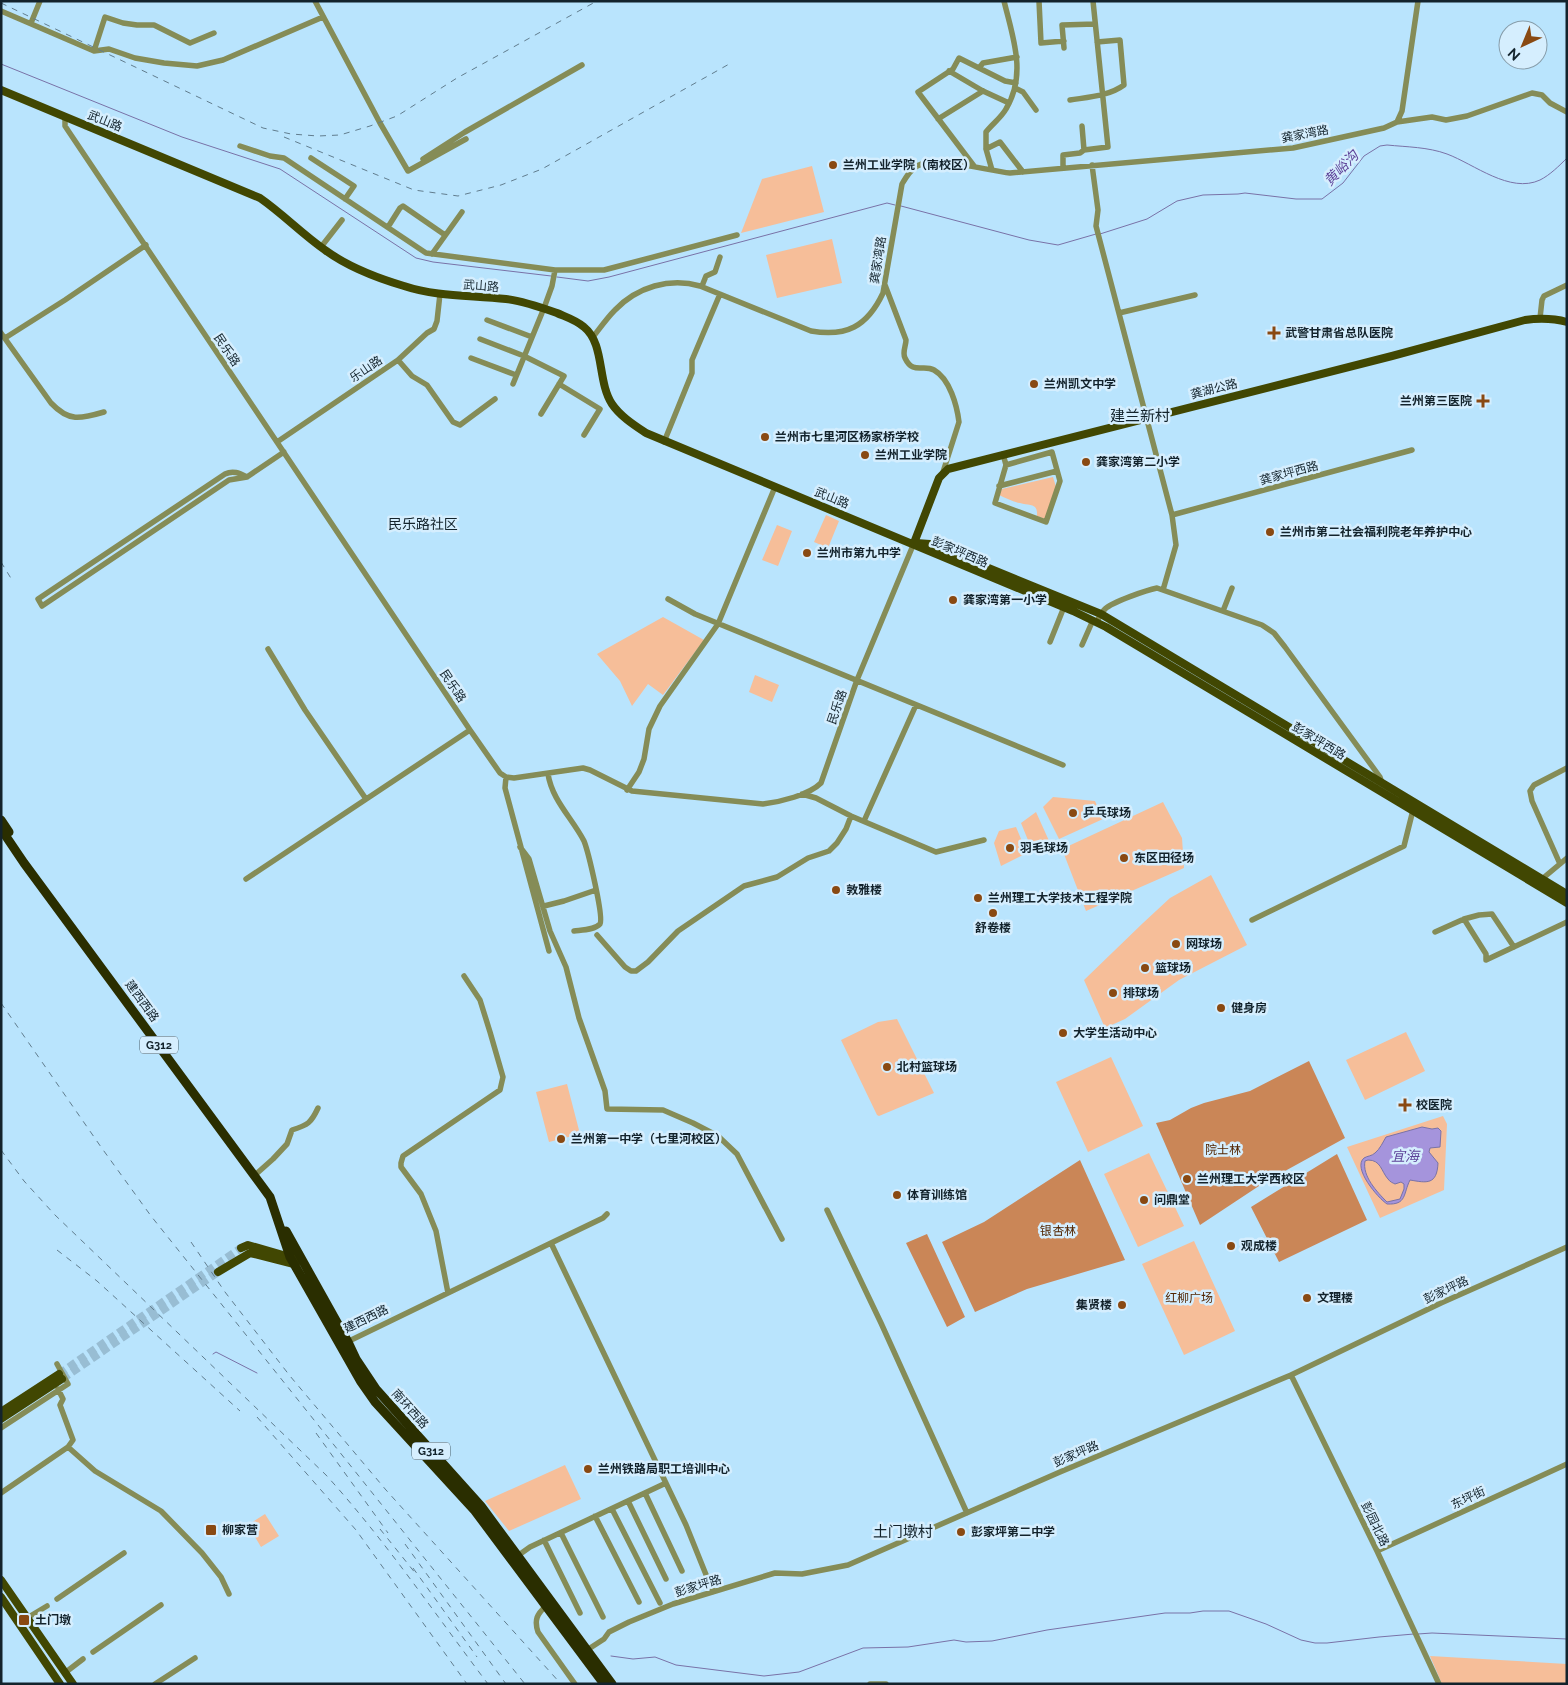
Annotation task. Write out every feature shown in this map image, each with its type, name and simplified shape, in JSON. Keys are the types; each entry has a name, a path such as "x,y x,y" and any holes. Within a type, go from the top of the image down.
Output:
{"highway":[{"name":"建西西路","path":"1,820 43,888"},
{"name":"建西西路","path":"1,829 255,1175 273,1203 296,1259 343,1344"},
{"name":"南环西路","path":"343,1344 361,1382 375,1402 515,1557 612,1684"},
{"name":"南环西路","path":"515,1557 546,1606 604,1684"}],"main road":[{"name":"武山路","path":"1,90 260,198 321,247 355,268 403,286 440,294 508,299 544,308 578,323 593,337 598,351 604,384 612,404 635,426 664,442 914,544"},
{"name":"龚湖公路","path":"943,472 1002,454 1504,326 1540,318 1567,322"},
{"path":"914,544 943,472"},
{"name":"彭家坪西路","path":"914,544 1095,621 1567,903"},
{"name":"彭家坪西路","path":"914,544 930,544 1100,614 1567,894"},
{"path":"240,1248 248,1246 296,1259"},
{"path":"218,1272 250,1253 296,1259"},
{"path":"1,1412 60,1377 1,1419"},
{"path":"2,1582 73,1684"},
{"path":"1,1597 58,1681 66,1672"}],"street":[{"path":"31,23 40,1"},
{"path":"315,1 380,123 407,169"},
{"path":"992,170 986,149 986,132 1005,111 1016,86 1017,56 1004,1"},
{"path":"1039,1 1042,43 1064,41"},
{"path":"1063,168 1063,155 1108,147 1093,1"},
{"path":"1397,122 1402,111 1418,1"},
{"path":"1,11 94,51 109,49 136,58 196,66 223,60 323,17"},
{"path":"94,51 106,17 130,24 154,25 190,43 214,33"},
{"path":"1064,48 1062,26 1095,24"},
{"path":"1070,100 1102,95 1124,85 1120,40 1097,42"},
{"path":"979,68 983,63 1017,56"},
{"path":"974,166 918,92 953,69 959,58 1016,86 1023,92 1036,110"},
{"path":"407,169 465,132 582,65"},
{"path":"949,71 983,91 1009,103"},
{"path":"938,119 983,91"},
{"name":"龚家湾路","path":"593,337 615,310 628,299 647,288 664,283 687,282 702,286 811,331 836,333 847,331 866,318 878,303 882,293 902,184 911,170 931,162 974,166 1010,173 1292,148 1384,128 1397,122 1432,117 1446,120 1467,116 1532,93 1542,95 1550,103 1567,112"},
{"name":"民乐路","path":"64,117 66,126 277,442 470,730 500,773 506,777 514,778 583,768 608,778 627,790 763,804 775,803 815,789 821,783 857,680 914,544"},
{"path":"1082,126 1084,150"},
{"path":"407,169 408,171 466,139"},
{"path":"986,149 1000,142 1023,172"},
{"path":"240,146 270,156 284,158 426,252 432,254 556,272 604,270 737,235"},
{"path":"311,158 354,186 345,199"},
{"path":"1092,165 1098,210 1096,226 1098,238 1103,249 1172,515 1176,545 1163,590"},
{"path":"388,227 403,206 445,235"},
{"path":"432,254 462,212"},
{"path":"321,247 342,220"},
{"path":"104,412 79,418 68,417 59,412 3,335 65,300 146,245"},
{"path":"702,286 706,276 715,272 720,257"},
{"path":"513,384 544,308 556,272"},
{"path":"884,283 906,340 904,358 913,368 933,370 940,375 948,387 958,414 959,422 943,472"},
{"path":"1540,318 1544,296 1567,285"},
{"name":"乐山路","path":"277,442 398,360 427,333 434,329 437,321 440,294"},
{"path":"664,442 692,373 692,360 720,294"},
{"path":"1119,313 1195,295"},
{"path":"487,320 532,336"},
{"path":"480,339 524,356 564,376 541,414"},
{"path":"471,358 516,375"},
{"path":"398,360 412,376 427,385 453,422 460,425 496,399"},
{"path":"559,384 600,410 584,436"},
{"name":"龚家坪西路","path":"1172,515 1412,450"},
{"path":"247,477 238,472 230,471 225,474 38,599 42,606 229,480 247,477 284,452"},
{"path":"1002,454 1006,465 994,503 1046,522 1060,481 1052,452 1006,465"},
{"path":"1000,486 1057,471"},
{"path":"627,790 639,772 644,759 649,729 656,712 718,624 775,487"},
{"path":"124,542 128,548"},
{"path":"1082,645 1095,621 1107,607 1157,588 1262,625 1274,633 1325,700 1380,776 1382,782"},
{"path":"1223,611 1232,588"},
{"path":"668,600 694,614 1063,765"},
{"path":"1050,642 1064,607"},
{"path":"268,650 305,710 366,799"},
{"path":"864,821 916,705"},
{"path":"246,879 470,730"},
{"path":"1560,864 1532,801 1530,791 1534,785 1567,768"},
{"path":"548,774 553,793 585,843 602,918 600,924 595,928 574,931"},
{"path":"506,777 504,788 549,951"},
{"path":"801,794 816,798 851,816 936,852 984,840"},
{"path":"1252,920 1404,846 1413,810"},
{"path":"597,935 625,968 630,971 636,970 648,962 678,931 744,886 777,878 808,858 829,851 846,829 851,816"},
{"path":"520,847 529,859 550,931 566,967 579,1018 605,1091 607,1109 663,1110 718,1136 737,1154 782,1239"},
{"path":"1542,879 1567,858"},
{"path":"544,906 596,890"},
{"path":"1435,932 1464,919 1492,914 1514,947"},
{"path":"1464,919 1486,954 1486,960 1567,922"},
{"path":"448,1293 436,1231 421,1194 401,1167 401,1163 403,1156 500,1090 502,1077 480,1000 464,976"},
{"path":"255,1175 274,1159 287,1144 292,1130 307,1125 313,1119 318,1108"},
{"path":"827,1210 881,1323 967,1513"},
{"name":"建西西路","path":"343,1344 551,1244 603,1218 607,1214"},
{"path":"551,1244 686,1525 713,1592"},
{"name":"彭家坪路","path":"587,1650 604,1639 609,1632 673,1604 775,1573 802,1574 848,1564 1291,1375 1441,1303 1567,1247"},
{"path":"1,1428 68,1384 57,1364"},
{"name":"彭园北路","path":"1291,1375 1378,1551 1438,1684"},
{"path":"1,1493 68,1447 73,1440 60,1405 63,1399 58,1389"},
{"path":"68,1447 95,1470 161,1511 202,1553 220,1577 229,1594"},
{"name":"东坪街","path":"1378,1551 1567,1464"},
{"path":"515,1557 544,1540 666,1483"},
{"path":"645,1493 682,1571"},
{"path":"628,1501 666,1579"},
{"path":"612,1509 660,1603"},
{"path":"596,1516 639,1602"},
{"path":"561,1533 602,1617"},
{"path":"544,1540 580,1613"},
{"path":"57,1599 124,1553"},
{"path":"93,1652 161,1605"},
{"path":"27,1618 47,1606"},
{"path":"546,1606 537,1616 536,1626 538,1632 575,1684"},
{"path":"155,1684 195,1658"},
{"path":"66,1672 83,1659"},
{"path":"870,1684 886,1684"}],"green space":[{"path":"812,166 824,212 741,233 762,179"},
{"path":"832,239 842,283 777,298 766,255"},
{"path":"1053,477 1056,487 1045,519 1037,516 1036,508 1032,505 1015,502 999,495 1002,489"},
{"path":"826,515 839,521 828,548 814,542"},
{"path":"777,525 792,531 778,566 762,560"},
{"path":"663,617 704,640 663,695 648,684 632,706 620,681 597,654"},
{"path":"755,675 779,685 772,702 749,692"},
{"name":"乒乓球场","path":"1053,797 1095,801 1103,819 1059,839 1043,807"},
{"name":"东区田径场","path":"1163,802 1182,838 1184,868 1086,911 1062,849"},
{"path":"1036,812 1050,843 1032,850 1021,823"},
{"name":"羽毛球场","path":"1016,827 1027,853 1001,866 994,843 999,831"},
{"path":"1211,875 1247,945 1179,980 1125,1019 1105,1028 1084,980 1170,898"},
{"name":"北村篮球场","path":"897,1019 934,1093 879,1116 841,1040 878,1022"},
{"path":"1406,1032 1425,1071 1365,1100 1346,1060"},
{"path":"1111,1057 1143,1126 1088,1152 1056,1082"},
{"name":"院士林","path":"1309,1061 1345,1138 1265,1182 1200,1225 1156,1123 1170,1120 1204,1103 1250,1091"},
{"path":"567,1084 580,1134 549,1142 536,1092"},
{"path":"1443,1116 1447,1124 1444,1190 1380,1218 1347,1147"},
{"name":"问鼎堂","path":"1149,1153 1184,1226 1138,1247 1104,1174"},
{"path":"1337,1154 1367,1220 1279,1262 1251,1207"},
{"name":"银杏林","path":"1080,1160 1125,1260 1027,1289 975,1312 942,1242 984,1222"},
{"path":"927,1234 965,1317 947,1327 906,1243"},
{"name":"红柳广场","path":"1194,1241 1235,1331 1184,1355 1142,1264"},
{"path":"565,1465 581,1499 509,1531 485,1501"},
{"path":"265,1514 279,1536 261,1547 248,1525"},
{"path":"1430,1656 1567,1664 1567,1684 1442,1684"}],"water":[{"name":"宜海","path":"1422,1127 1438,1128 1441,1131 1440,1147 1430,1148 1429,1152 1438,1163 1436,1175 1433,1179 1426,1182 1410,1180 1401,1201 1393,1204 1387,1204 1378,1196 1361,1169 1361,1163 1364,1158 1377,1151 1386,1137","holes":["1372,1160 1378,1164 1391,1182 1395,1184 1401,1182 1404,1184 1400,1199 1387,1202 1375,1189 1368,1178 1365,1167 1365,1161"]}],"waterway":[{"path":"1,64 182,137 280,169 416,258 433,262 551,276"},
{"name":"黄峪沟","path":"1100,234 1147,219 1177,201 1203,195 1245,193 1296,199 1322,199 1343,183 1364,156 1380,146 1410,147 1440,152 1492,176 1517,183 1540,180 1551,173 1567,158"},
{"path":"557,277 588,281 609,277 887,203 895,205"},
{"path":"901,206 1029,240 1058,245 1096,234"},
{"path":"213,1354 216,1352 257,1373"},
{"path":"611,1656 633,1659 655,1657 676,1665 764,1676 799,1672 863,1648 908,1647 954,1640 966,1642 992,1641 1047,1630 1165,1613 1203,1611 1229,1611 1266,1624 1301,1640 1315,1643 1414,1634"},
{"path":"1418,1634 1567,1639"}],"tunnel":[{"path":"59,1374 241,1248"},
{"path":"62,1379 218,1272"}],"railway":[{"path":"1,3 263,128 291,134 318,136 340,135 397,116 457,78 597,1"},
{"path":"284,137 414,190 458,196 501,185 542,169 731,63"},
{"path":"1,562 12,580"},
{"path":"1,1003 151,1216 525,1684"},
{"path":"1,1150 24,1181 55,1215 326,1475 369,1525 488,1684"},
{"path":"191,1242 225,1292 290,1376 386,1490 561,1684"},
{"path":"57,1250 97,1281 240,1411"},
{"path":"257,1417 356,1530 467,1684"},
{"path":"316,1433 388,1533"},
{"path":"380,1529 416,1574"},
{"path":"405,1544 506,1684"},
{"path":"413,1568 477,1657"}],"place":[{"name":"兰州工业学院（南校区）","path":"833,165"},
{"name":"武警甘肃省总队医院","path":"1274,333"},
{"name":"兰州凯文中学","path":"1034,384"},
{"name":"兰州第三医院","path":"1483,401"},
{"name":"兰州市七里河区杨家桥学校","path":"765,437"},
{"name":"兰州工业学院","path":"865,455"},
{"name":"龚家湾第二小学","path":"1086,462"},
{"name":"兰州市第二社会福利院老年养护中心","path":"1270,532"},
{"name":"兰州市第九中学","path":"807,553"},
{"name":"龚家湾第一小学","path":"953,600"},
{"name":"乒乓球场","path":"1073,813"},
{"name":"羽毛球场","path":"1010,848"},
{"name":"东区田径场","path":"1124,858"},
{"name":"敦雅楼","path":"836,890"},
{"name":"兰州理工大学技术工程学院","path":"978,898"},
{"name":"舒卷楼","path":"993,913"},
{"name":"网球场","path":"1176,944"},
{"name":"篮球场","path":"1145,968"},
{"name":"排球场","path":"1113,993"},
{"name":"健身房","path":"1221,1008"},
{"name":"大学生活动中心","path":"1063,1033"},
{"name":"北村篮球场","path":"887,1067"},
{"name":"校医院","path":"1405,1105"},
{"name":"兰州第一中学（七里河校区）","path":"561,1139"},
{"name":"兰州理工大学西校区","path":"1187,1179"},
{"name":"体育训练馆","path":"897,1195"},
{"name":"问鼎堂","path":"1144,1200"},
{"name":"观成楼","path":"1231,1246"},
{"name":"文理楼","path":"1307,1298"},
{"name":"集贤楼","path":"1122,1305"},
{"name":"兰州铁路局职工培训中心","path":"588,1469"},
{"name":"柳家营","path":"211,1530"},
{"name":"彭家坪第二中学","path":"961,1532"},
{"name":"土门墩","path":"24,1620"}],"district":[{"name":"建兰新村","path":"1140,416"},
{"name":"民乐路社区","path":"423,524"},
{"name":"土门墩村","path":"903,1532"}]}
